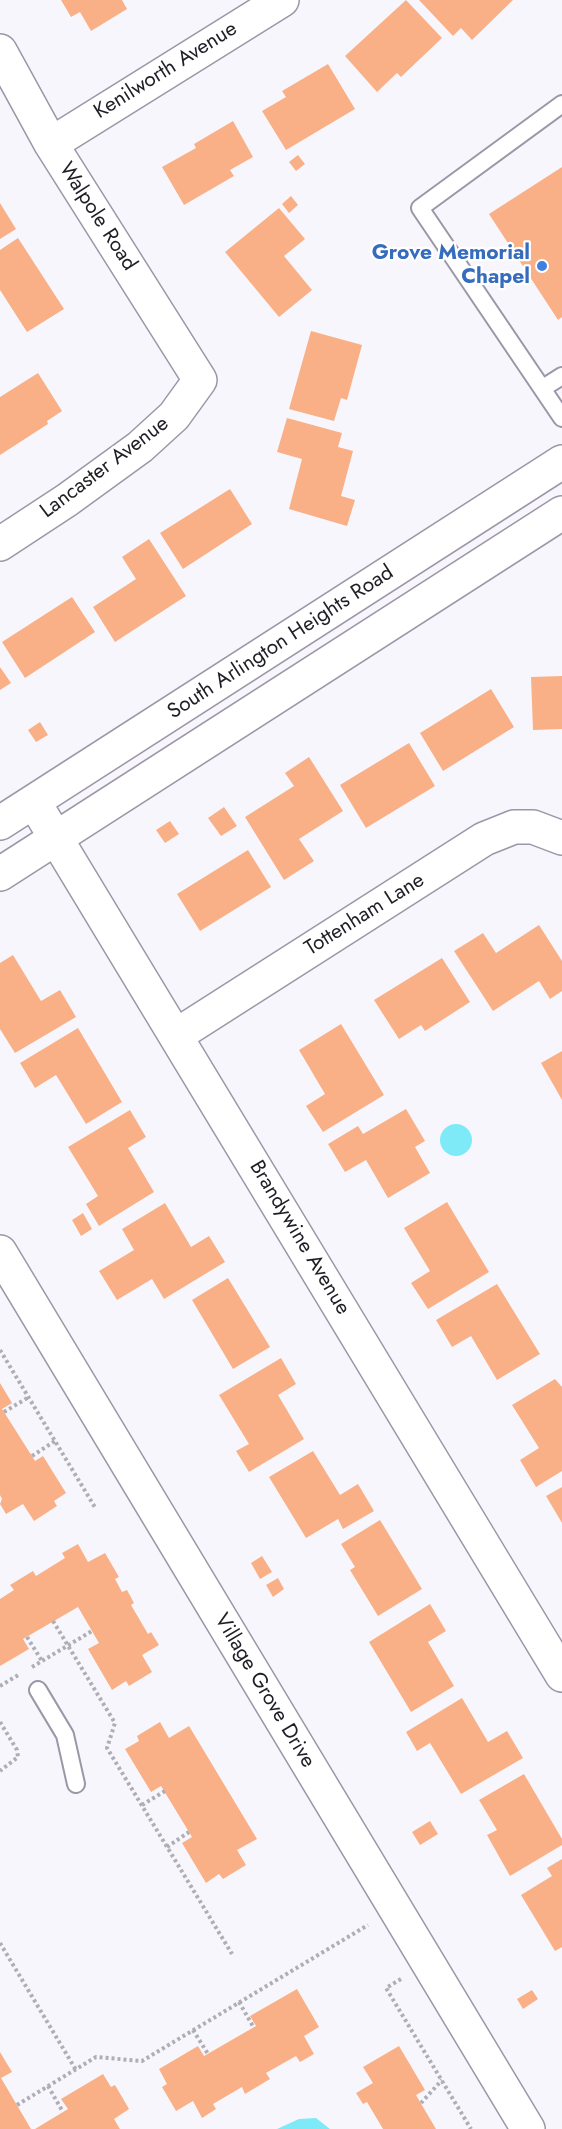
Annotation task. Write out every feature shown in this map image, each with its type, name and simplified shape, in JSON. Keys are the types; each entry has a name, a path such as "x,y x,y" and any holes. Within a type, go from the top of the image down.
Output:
{"street":[{"name":"Kenilworth Avenue","path":"51,144 282,0"},
{"name":"Walpole Road","path":"0,51 51,144 200,380"},
{"name":"Lancaster Avenue","path":"0,544 68,500 140,447 174,416 200,380"},
{"name":"South Arlington Heights Road","path":"0,823 562,462"},
{"name":"South Arlington Heights Road","path":"0,874 562,513"},
{"name":"Brandywine Avenue","path":"34,802 562,1675"},
{"name":"Tottenham Lane","path":"177,1035 484,839 514,827 533,827 562,838"},
{"name":"Village Grove Drive","path":"0,1252 528,2129"}],"lane":[{"path":"562,104 420,208 562,418"},
{"path":"543,388 562,376"},
{"path":"38,1690 65,1735 76,1784"}],"path":[{"path":"0,1350 96,1509"},
{"path":"4,1412 29,1397"},
{"path":"32,1456 55,1441"},
{"path":"53,1621 115,1723 107,1748 232,1954"},
{"path":"0,1686 92,1631"},
{"path":"27,1637 42,1661"},
{"path":"0,1722 17,1750 18,1757 0,1771"},
{"path":"142,1805 165,1791"},
{"path":"167,1846 189,1832"},
{"path":"17,2105 96,2057 142,2061 375,1922"},
{"path":"0,1943 76,2070"},
{"path":"406,1973 386,1988 470,2128"},
{"path":"239,2002 254,2028"},
{"path":"193,2030 208,2054"},
{"path":"421,2103 441,2080"},
{"path":"48,2086 63,2112"}],"water":[{"path":"456,1124 467,1129 472,1140 467,1151 456,1156 445,1151 440,1140 445,1129"},
{"path":"316,2118 330,2129 277,2129 299,2119"}],"building":[{"path":"61,0 122,0 127,9 91,31 80,12 71,17"},
{"path":"406,0 442,38 401,77 397,73 377,92 345,56"},
{"path":"419,0 513,0 472,40 461,28 453,36"},
{"path":"328,64 355,109 286,150 262,111 286,97 282,91"},
{"path":"233,121 253,157 230,170 234,176 184,205 162,167 196,148 194,144"},
{"path":"298,155 305,164 296,171 289,162"},
{"name":"Grove Memorial Chapel","path":"562,167 562,317 558,320 489,214"},
{"path":"291,196 298,205 289,213 282,204"},
{"path":"0,203 16,229 0,239"},
{"path":"279,208 305,239 284,256 312,290 279,317 225,252"},
{"path":"18,238 64,309 27,332 0,290 0,250"},
{"path":"311,331 362,345 347,400 341,398 334,421 289,409"},
{"path":"38,373 62,411 47,421 48,424 0,455 0,397"},
{"path":"287,418 342,433 338,447 353,451 341,496 355,500 347,526 289,509 302,459 277,452"},
{"path":"230,489 252,524 183,569 160,533"},
{"path":"149,539 186,596 115,642 93,607 136,579 122,557"},
{"path":"72,597 95,632 25,678 2,642"},
{"path":"0,667 11,683 0,690"},
{"path":"562,676 562,729 533,730 531,677"},
{"path":"491,689 514,727 443,771 420,733"},
{"path":"40,722 48,735 36,742 28,730"},
{"path":"409,743 435,786 366,828 340,785"},
{"path":"309,757 343,811 299,839 314,861 284,880 245,817 294,786 285,773"},
{"path":"224,807 237,826 221,836 208,818"},
{"path":"170,821 179,834 165,843 156,830"},
{"path":"248,850 271,887 200,931 177,894"},
{"path":"539,925 562,961 562,991 550,999 539,981 493,1011 454,951 483,933 496,953"},
{"path":"13,955 41,1001 60,990 76,1017 15,1053 0,1029 0,963"},
{"path":"442,958 470,1002 425,1031 421,1025 399,1039 374,1000"},
{"path":"341,1024 384,1095 323,1132 306,1106 325,1094 299,1050"},
{"path":"78,1028 122,1102 86,1124 56,1075 35,1088 20,1063"},
{"path":"562,1051 562,1100 541,1063"},
{"path":"406,1109 425,1141 415,1147 430,1173 388,1198 366,1160 345,1172 328,1144 358,1126 363,1134"},
{"path":"130,1110 146,1137 128,1148 154,1192 99,1226 86,1204 98,1196 68,1147"},
{"path":"447,1202 489,1272 428,1309 411,1283 430,1271 404,1228"},
{"path":"165,1203 191,1247 209,1236 225,1262 164,1299 152,1279 117,1300 99,1271 134,1250 122,1229"},
{"path":"83,1213 92,1229 81,1236 72,1220"},
{"path":"228,1278 270,1347 233,1369 192,1300"},
{"path":"497,1284 540,1354 497,1380 471,1336 452,1347 436,1320"},
{"path":"281,1358 296,1384 278,1395 304,1439 249,1472 236,1451 249,1444 219,1395"},
{"path":"555,1379 562,1387 562,1471 536,1487 520,1460 539,1448 512,1405"},
{"path":"0,1383 12,1403 2,1409 35,1461 43,1456 66,1493 54,1501 57,1506 34,1521 23,1504 6,1514 0,1504 2,1499 0,1495"},
{"path":"313,1451 340,1495 358,1484 374,1511 343,1529 338,1519 306,1538 269,1477"},
{"path":"562,1487 562,1523 546,1496"},
{"path":"380,1520 422,1589 378,1616 350,1570 355,1567 341,1544"},
{"path":"78,1544 88,1562 105,1553 119,1577 115,1579 122,1592 127,1590 134,1603 131,1605 148,1634 151,1632 159,1645 142,1655 152,1672 129,1686 126,1681 112,1690 88,1649 99,1643 78,1607 23,1639 29,1649 0,1666 0,1599 14,1590 10,1585 33,1571 36,1576 65,1558 62,1553"},
{"path":"262,1556 272,1572 260,1579 251,1563"},
{"path":"278,1578 284,1589 273,1597 266,1585"},
{"path":"430,1604 446,1631 428,1642 454,1686 411,1712 369,1642"},
{"path":"462,1698 488,1742 507,1731 523,1758 461,1794 430,1743 417,1751 406,1732"},
{"path":"160,1722 169,1738 189,1726 257,1839 237,1850 246,1865 223,1879 219,1874 206,1883 182,1843 192,1837 161,1786 151,1792 125,1749 139,1741 137,1736"},
{"path":"524,1774 562,1839 562,1845 510,1876 487,1835 497,1830 479,1800"},
{"path":"430,1821 438,1834 420,1845 412,1832"},
{"path":"562,1859 562,1947 555,1951 521,1895 552,1876 547,1868"},
{"path":"297,1989 319,2027 304,2036 314,2054 300,2062 296,2056 266,2073 270,2079 245,2094 242,2087 213,2104 216,2109 202,2118 193,2101 176,2111 162,2087 167,2084 159,2069 198,2046 204,2056 256,2026 250,2016"},
{"path":"532,1990 538,1999 523,2009 517,1999"},
{"path":"399,2046 425,2090 416,2095 436,2129 383,2129 367,2102 363,2104 356,2093 373,2083 363,2067"},
{"path":"0,2052 12,2072 1,2078 31,2129 0,2129"},
{"path":"103,2074 111,2087 115,2085 129,2109 114,2119 120,2129 35,2129 68,2109 61,2099"}],"place":[{"name":"Grove Memorial Chapel","path":"542,266"}]}
